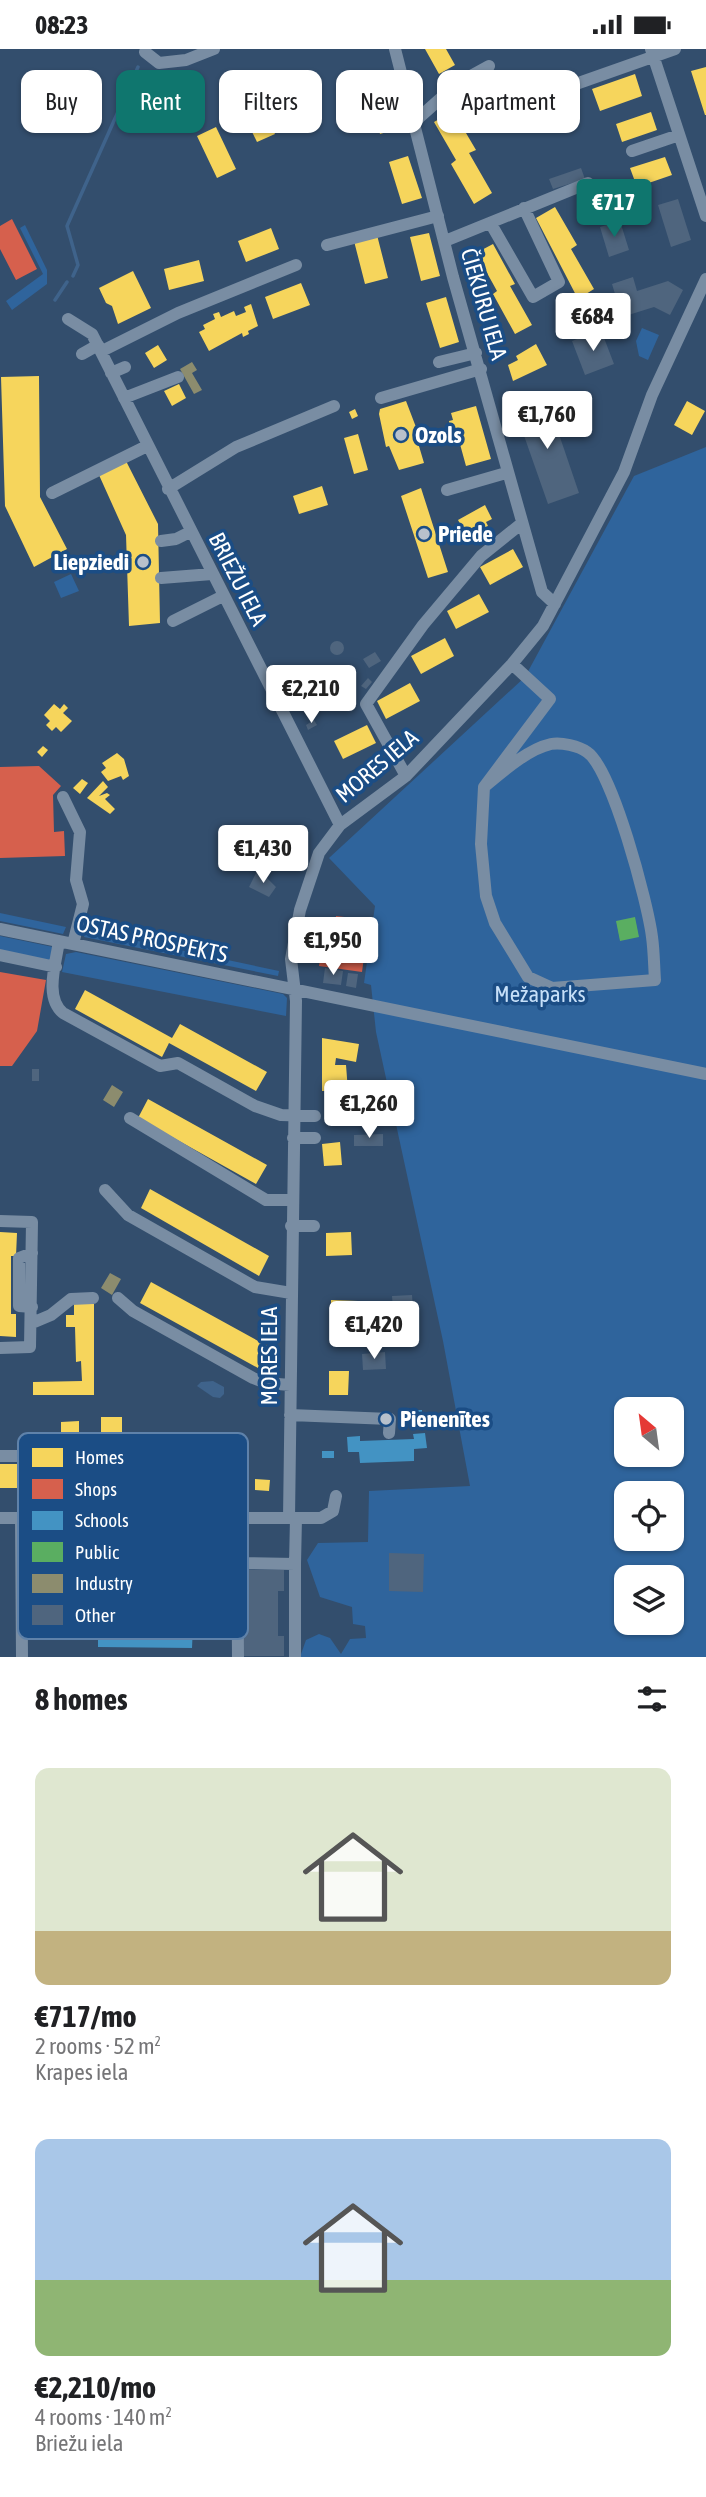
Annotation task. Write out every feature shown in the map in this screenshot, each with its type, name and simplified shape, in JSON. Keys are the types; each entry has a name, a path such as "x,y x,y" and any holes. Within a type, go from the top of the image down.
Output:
{"street":[{"path":"145,52 159,62 186,60 214,49"},
{"name":"ČIEKURU IELA","path":"395,49 400,70"},
{"path":"580,82 653,53 675,49"},
{"path":"653,53 706,216"},
{"path":"423,114 458,83 489,66"},
{"name":"ČIEKURU IELA","path":"416,133 481,369 506,473 542,592 555,604"},
{"path":"632,151 679,135"},
{"path":"444,241 588,183"},
{"path":"491,224 533,297 559,282 524,208"},
{"path":"327,245 438,216"},
{"path":"82,353 100,348 296,265"},
{"name":"MORES IELA","path":"295,1657 290,1293 296,1022 291,959 300,910 319,853 340,824 406,776 512,664 543,626 624,473 652,395 706,279"},
{"name":"BRIEŽU IELA","path":"68,319 87,329 100,348 168,489 340,824"},
{"path":"439,362 476,353"},
{"path":"111,373 125,367"},
{"path":"382,398 481,369"},
{"path":"124,398 178,377"},
{"path":"168,489 236,447 334,406"},
{"path":"52,493 148,446"},
{"path":"447,490 506,473"},
{"path":"406,776 366,705 423,625 481,556 522,524"},
{"path":"161,541 176,539 190,532"},
{"path":"162,578 212,574"},
{"path":"173,621 223,596"},
{"path":"484,787 521,760 551,744 566,744 588,752 603,770 636,869 652,936 655,980 552,988 528,977 495,923 486,896 481,843 484,787 550,699 512,664"},
{"path":"63,797 80,832 76,880 83,904 73,944"},
{"name":"OSTAS PROSPEKTS","path":"0,929 706,1074"},
{"path":"59,941 52,994 54,1006 62,1013 160,1066 178,1063 255,1106 293,1116 314,1116"},
{"path":"0,955 56,967"},
{"path":"130,1118 266,1200 291,1200"},
{"path":"293,1138 314,1138"},
{"path":"105,1190 128,1215 255,1287 290,1293"},
{"path":"0,1221 32,1221 30,1347 0,1348"},
{"path":"291,1226 314,1226"},
{"path":"32,1323 51,1315 71,1299 93,1298"},
{"path":"117,1298 133,1311 253,1378 266,1383 290,1385"},
{"path":"290,1415 390,1419 389,1433"},
{"path":"0,1456 18,1456"},
{"path":"248,1519 329,1515 335,1505 336,1496"},
{"path":"0,1518 18,1518"},
{"path":"248,1563 295,1564"},
{"path":"22,1639 22,1657"},
{"path":"238,1639 238,1657"}],"green space":[{"path":"25,225 47,270 47,284 12,310 6,301 43,274 20,228"},
{"path":"642,328 659,335 648,360 639,356 636,341"},
{"name":"Mežaparks","path":"706,447 706,1657 300,1657 306,1640 319,1634 330,1638 341,1654 350,1639 366,1638 365,1626 353,1624 352,1607 320,1597 307,1560 318,1543 368,1542 369,1491 470,1486 443,1341 376,1032 371,985 364,983 375,906 329,858 525,677 634,476"},
{"path":"71,574 79,591 61,598 54,582"},
{"path":"0,913 66,927 63,934 0,921"},
{"path":"86,930 279,971 278,976 84,937"},
{"path":"0,936 53,947 54,957 48,961 0,951"},
{"path":"76,952 283,994 287,998 286,1016 62,972 66,954"}],"shaded area":[{"path":"213,1381 224,1387 224,1394 220,1398 213,1397 197,1386 201,1382"}],"building: Homes":[{"path":"425,49 446,49 455,65 446,70 437,70"},
{"path":"706,67 706,115 705,115 691,71"},
{"path":"635,74 642,96 600,111 592,89"},
{"path":"651,112 657,130 622,142 616,124"},
{"path":"216,127 236,169 217,178 197,136"},
{"path":"253,133 275,134 257,142"},
{"path":"440,133 466,133 476,150 469,153 492,193 474,204 451,164 456,160"},
{"path":"408,156 422,198 402,204 389,162"},
{"path":"665,157 672,175 637,187 630,168"},
{"path":"555,207 577,245 571,249 594,289 578,299 536,218"},
{"path":"271,228 279,249 246,262 238,241"},
{"path":"429,233 440,276 421,281 410,237"},
{"path":"377,235 388,278 365,284 354,241"},
{"path":"493,244 515,284 510,286 532,325 515,334 493,294 497,291 476,253"},
{"path":"199,260 204,281 169,290 164,269"},
{"path":"133,271 151,308 118,324 112,306 106,303 99,288"},
{"path":"301,283 310,305 273,319 265,297"},
{"path":"446,297 459,342 440,348 426,303"},
{"path":"251,304 258,326 248,331 249,334 243,337 242,333 209,351 199,332 205,329 203,325 215,319 213,314 219,312 221,317 234,311 236,316 246,312 244,307"},
{"path":"536,344 547,365 513,381 508,365 518,360 516,356"},
{"path":"158,345 167,360 154,368 145,353"},
{"path":"39,376 40,497 67,549 34,567 5,506 1,377"},
{"path":"179,384 186,398 172,406 164,391"},
{"name":"Ozols","path":"406,401 419,435 416,436 424,463 399,470 389,446 386,447 379,414 380,409"},
{"path":"687,401 705,411 692,435 674,425"},
{"path":"476,406 491,459 466,466 455,426 450,427 449,421 453,420 451,413"},
{"path":"355,409 358,416 352,419 349,412"},
{"path":"358,434 368,470 354,474 344,438"},
{"name":"Liepziedi","path":"126,461 158,524 160,623 129,626 126,535 99,475"},
{"path":"322,486 328,505 299,514 293,496"},
{"name":"Priede","path":"421,488 448,572 428,578 401,496"},
{"path":"485,505 492,519 486,522 488,526 472,534 470,530 465,533 458,520"},
{"path":"513,549 523,567 490,585 480,567"},
{"path":"479,594 489,612 456,629 447,611"},
{"path":"445,638 454,656 421,674 411,656"},
{"path":"410,683 420,701 386,719 377,701"},
{"path":"54,704 60,709 64,704 68,708 63,713 72,721 61,732 56,727 52,731 46,725 50,721 44,715"},
{"path":"367,725 376,743 343,759 334,741"},
{"path":"43,746 48,750 42,757 37,752"},
{"path":"117,753 124,759 129,776 123,780 121,776 108,781 101,772 106,768 102,763"},
{"path":"82,779 88,783 80,794 73,788"},
{"path":"103,781 108,787 99,796 107,793 110,795 105,799 115,809 110,814 87,798"},
{"path":"85,990 172,1038 180,1024 267,1072 256,1091 169,1043 162,1057 75,1009"},
{"path":"322,1038 359,1044 356,1062 336,1058 335,1065 346,1065 348,1091 322,1091"},
{"path":"148,1099 267,1165 256,1184 138,1118"},
{"path":"340,1142 342,1165 324,1166 322,1144"},
{"path":"150,1189 269,1256 259,1276 141,1208"},
{"path":"0,1232 17,1233 16,1256 11,1256 11,1314 16,1314 16,1337 0,1336"},
{"path":"351,1232 352,1255 326,1256 326,1233"},
{"path":"151,1282 269,1347 258,1368 140,1303"},
{"path":"331,1300 358,1301 358,1323 331,1322"},
{"path":"74,1304 94,1304 94,1395 33,1395 33,1382 82,1381 81,1361 76,1362 75,1327 66,1327 66,1315 74,1315"},
{"path":"329,1371 349,1371 348,1395 329,1395"},
{"path":"101,1417 122,1417 122,1433 101,1433"},
{"path":"79,1421 79,1433 61,1433 61,1422"},
{"path":"0,1464 18,1464 18,1488 0,1488"},
{"path":"255,1479 270,1480 269,1491 255,1490"}],"building: Shops":[{"path":"12,219 37,269 16,280 0,249 0,226"},
{"path":"39,766 61,786 53,795 54,832 64,831 65,856 0,858 0,767"},
{"path":"336,916 369,920 362,972 319,966 322,946 351,950 354,931 335,929"},
{"path":"0,972 46,980 37,1031 12,1066 0,1066"}],"building: Schools":[{"path":"414,1410 422,1410 422,1421 414,1421"},
{"path":"425,1433 427,1448 414,1449 414,1461 360,1463 359,1452 348,1452 347,1437 360,1436 360,1441 414,1439 413,1434"},
{"path":"322,1451 334,1451 334,1458 322,1458"},
{"path":"98,1639 192,1639 192,1648 98,1647"}],"building: Public":[{"path":"635,917 639,937 620,941 616,921"}],"building: Industry":[{"path":"192,362 197,370 192,373 202,390 194,394 180,369"},
{"path":"112,1085 123,1092 114,1107 103,1100"},
{"path":"110,1273 121,1279 112,1295 101,1288"}],"building: Other":[{"path":"581,168 585,179 553,189 549,179"},
{"path":"611,192 614,203 602,207 599,196"},
{"path":"678,199 691,240 671,247 658,205"},
{"path":"620,221 629,250 609,257 600,227"},
{"path":"633,277 637,291 668,281 683,290 670,315 654,307 622,317 612,284"},
{"path":"601,330 614,364 585,375 572,341"},
{"path":"547,399 579,493 548,504 515,410"},
{"path":"337,641 342,643 342,653 337,655 332,653 330,648 332,643"},
{"path":"375,652 381,661 369,668 363,659"},
{"path":"368,678 372,682 366,689 361,686"},
{"path":"348,687 353,697 346,700 341,691"},
{"path":"333,695 337,703 330,706 326,699"},
{"path":"314,720 317,725 308,730 306,725"},
{"path":"258,829 272,835 260,860 256,858 253,863 244,858"},
{"path":"260,872 263,877 265,873 269,875 267,878 276,887 269,897 249,887 256,873"},
{"path":"325,968 343,971 341,985 323,983"},
{"path":"348,973 358,974 356,988 346,986"},
{"path":"32,1069 39,1069 39,1081 32,1081"},
{"path":"383,1134 383,1146 354,1146 354,1135"},
{"path":"412,1295 413,1308 393,1309 392,1296"},
{"path":"385,1352 386,1369 363,1370 362,1354"},
{"path":"389,1553 424,1554 423,1592 389,1591"},
{"path":"248,1570 284,1570 284,1591 278,1591 278,1636 284,1636 284,1656 243,1656 243,1639 248,1639"}],"waterway":[{"path":"73,276 78,265 67,226 138,67"},
{"path":"55,300 67,282"}],"place":[{"name":"Ozols","path":"401,435"},
{"name":"Priede","path":"424,534"},
{"name":"Liepziedi","path":"143,562"},
{"name":"Pienenītes","path":"386,1419"}]}
